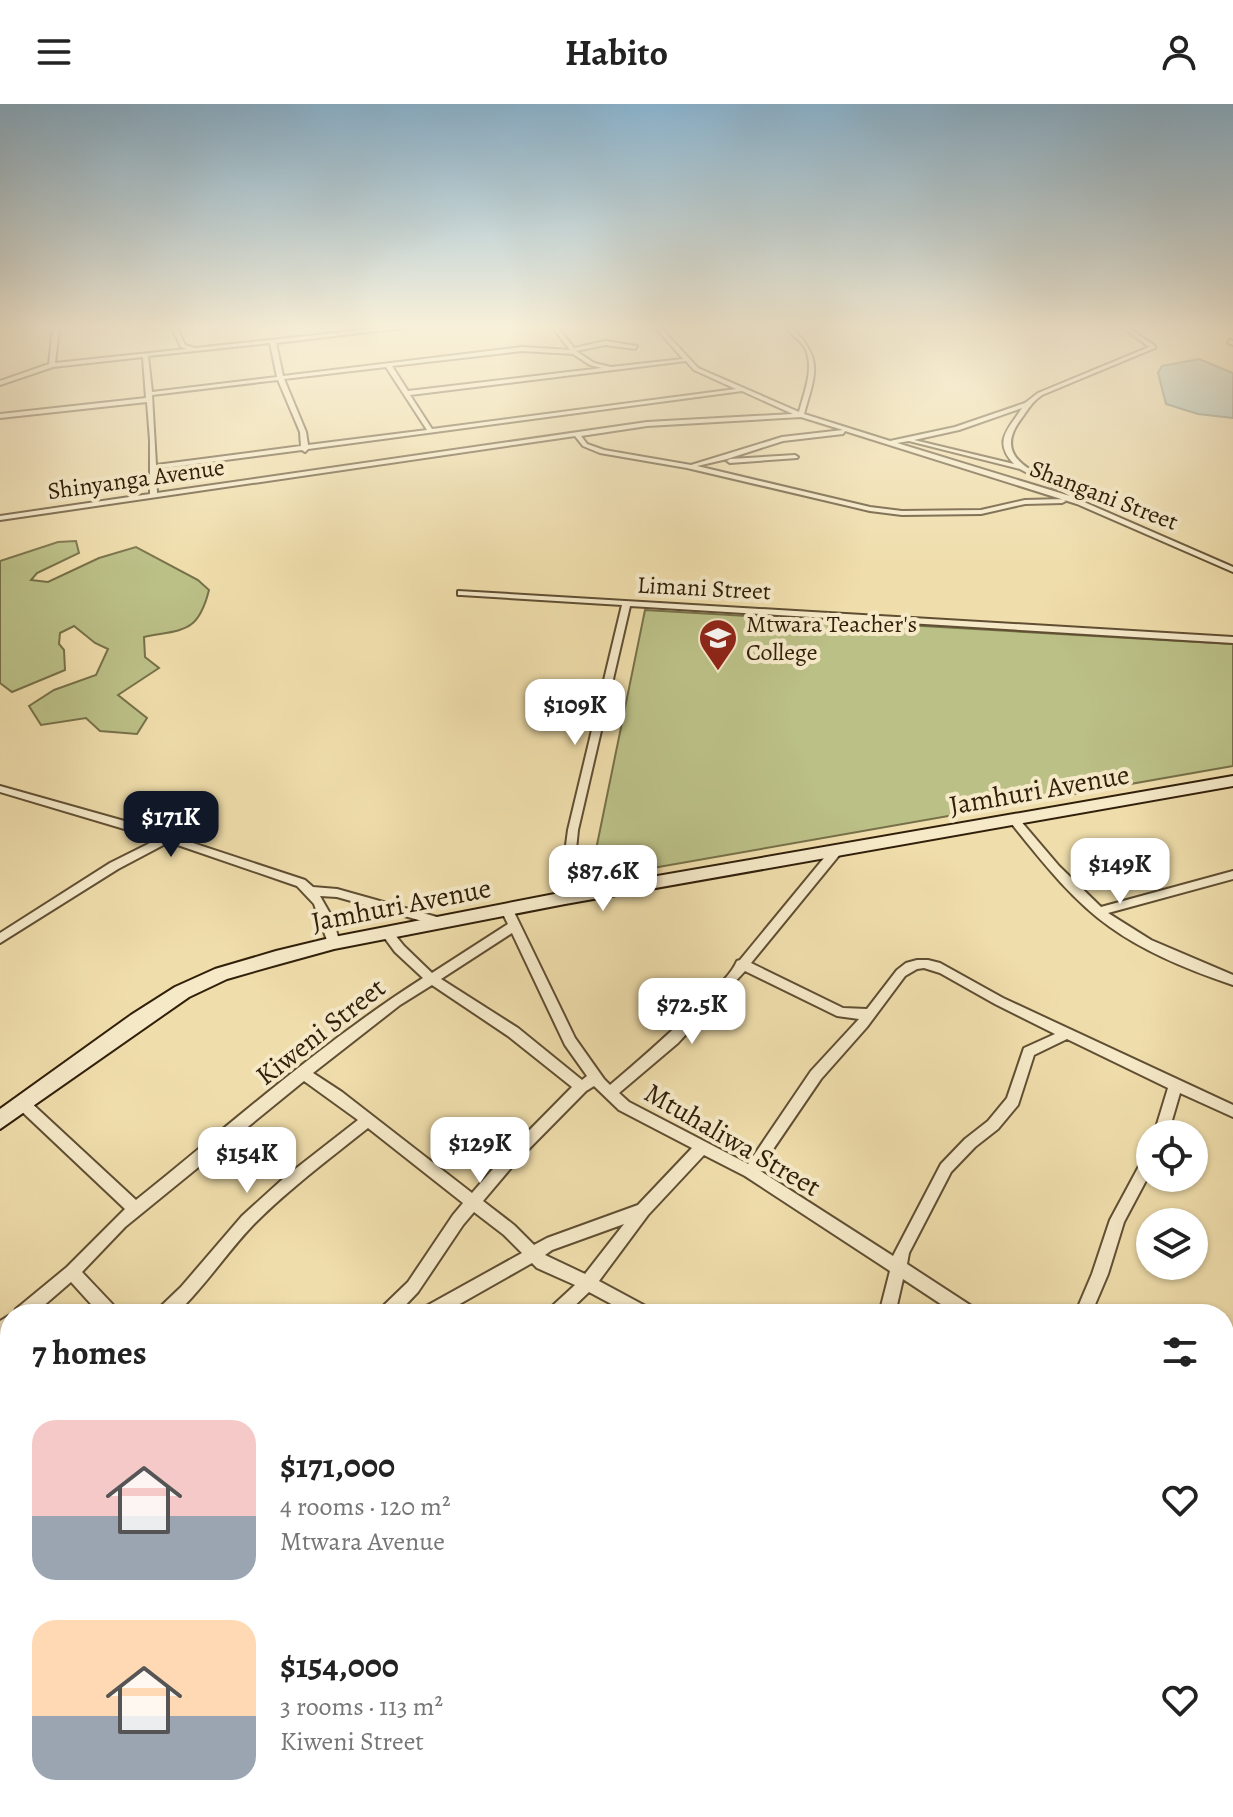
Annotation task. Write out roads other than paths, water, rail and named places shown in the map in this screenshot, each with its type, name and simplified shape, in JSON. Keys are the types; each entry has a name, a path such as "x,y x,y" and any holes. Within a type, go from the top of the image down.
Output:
{"street":[{"path":"0,416 63,408"},
{"path":"149,408 153,494"},
{"path":"293,408 303,432 310,472"},
{"path":"417,408 430,430"},
{"path":"152,468 306,450 602,408"},
{"name":"Shangani Street","path":"784,408 1078,501 1233,570"},
{"path":"801,415 803,408"},
{"path":"888,443 957,429 1016,408"},
{"path":"1022,468 1009,453 1008,436 1026,408"},
{"name":"Shinyanga Avenue","path":"0,518 677,421 801,415"},
{"path":"687,466 715,461 795,436 855,432"},
{"path":"576,434 585,445 602,452 687,466 846,505 902,513 981,512 1025,502 1078,501"},
{"path":"905,439 1022,468 1068,491 1078,501"},
{"path":"715,461 795,457"},
{"name":"Limani Street","path":"461,593 1233,640"},
{"path":"565,898 573,830 626,604"},
{"name":"Jamhuri Avenue","path":"0,1120 138,1020 182,992 221,974 334,943 441,923 511,918 565,898 1233,781"},
{"path":"0,789 131,826 165,840 301,883 321,905 334,943"},
{"path":"1015,821 1053,867 1099,912 1158,950 1233,980"},
{"path":"0,939 114,866 165,840"},
{"path":"609,1093 673,1039 727,984 837,850"},
{"path":"1099,912 1233,875"},
{"path":"311,891 337,893 441,923"},
{"name":"Kiweni Street","path":"34,1304 72,1272 102,1238 135,1209 219,1145 364,1026 434,978 511,918"},
{"name":"Mtuhaliwa Street","path":"511,918 570,1041 609,1093 624,1106 750,1172 954,1304"},
{"path":"387,933 402,952 466,1004 536,1049 581,1087"},
{"path":"750,1172 816,1075 908,966 926,963 1066,1034 1233,1111"},
{"path":"741,964 841,1013 870,1014"},
{"path":"890,1304 902,1252 946,1168 993,1125 1013,1101 1029,1052 1066,1034"},
{"path":"304,1074 509,1230 530,1255 627,1304"},
{"path":"396,1304 413,1287 472,1203 511,1158 581,1087 595,1078"},
{"path":"1165,1120 1176,1085"},
{"path":"22,1103 135,1209"},
{"path":"175,1304 272,1198 368,1121"},
{"path":"566,1304 588,1283 643,1210 702,1147"},
{"path":"1087,1304 1117,1220 1136,1185"},
{"path":"445,1304 562,1238 643,1210"},
{"path":"72,1272 102,1304"}],"water":[{"path":"1179,408 1233,408 1233,418 1198,414"}],"place":[{"name":"Mtwara Teacher's College","path":"718,672"}]}
